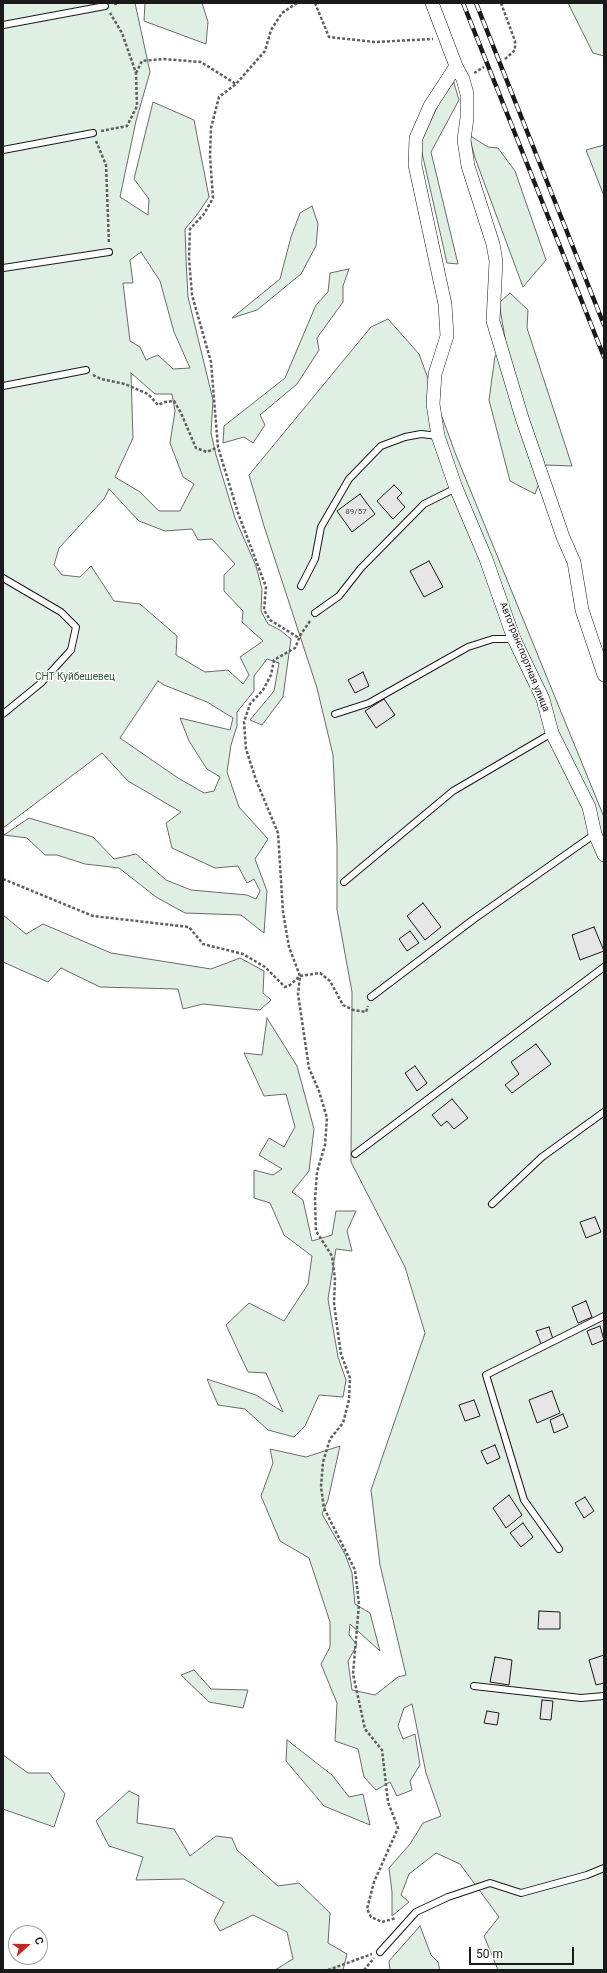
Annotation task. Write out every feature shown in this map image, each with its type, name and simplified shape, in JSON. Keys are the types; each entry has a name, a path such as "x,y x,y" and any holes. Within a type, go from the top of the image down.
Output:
{"street":[{"path":"432,3 456,66 463,79 467,94 467,118 464,140 468,166 493,244 496,261 493,321 522,418 563,536 574,562 582,610 604,676"},
{"name":"Автотранспортная улица","path":"456,66 430,106 416,138 415,158 420,195 445,304 446,336 435,374 433,404 438,436 456,488 486,558 514,639 543,699 552,733 589,807 595,834 604,855"}],"lane":[{"path":"3,25 106,6"},
{"path":"3,150 93,133"},
{"path":"3,268 109,252"},
{"path":"3,386 86,370"},
{"path":"301,586 315,558 321,527 349,479 381,446 405,437 421,434 438,436"},
{"path":"315,613 339,596 360,568 424,504 456,488"},
{"path":"3,578 61,612 76,627 71,650 40,683 3,714"},
{"path":"336,714 368,703 468,647 493,638 514,639"},
{"path":"344,882 453,791 552,733"},
{"path":"370,997 474,919 595,834"},
{"path":"355,1154 604,967"},
{"path":"492,1204 542,1157 604,1112"},
{"path":"559,1548 524,1500 486,1375 604,1316"},
{"path":"474,1686 581,1698 604,1696"},
{"path":"380,1952 416,1912 448,1898 490,1883 521,1893 587,1875 604,1868"}],"path":[{"path":"297,3 282,13 271,30 265,51 236,84 219,97 211,128 210,156 213,198 204,214 190,229 188,258 192,294 200,328 211,362 216,400 218,447 238,513 266,587 264,610 270,620 299,638"},
{"path":"315,3 329,37 375,42 445,38"},
{"path":"501,3 515,41 515,50 504,60"},
{"path":"106,6 122,33 136,74 137,106 127,126 93,133 106,165 109,252"},
{"path":"136,74 142,61 163,59 201,62 236,84"},
{"path":"86,370 101,379 125,384 148,394 158,406 165,402 174,401 181,413 196,448 207,452 218,447"},
{"path":"315,613 299,638 295,648 274,660 271,675 264,690 250,704 244,722 246,748 278,833 283,912 289,947 300,976 298,994 309,1068 319,1091 327,1118 325,1145 317,1172 315,1198 316,1231 332,1256 335,1279 334,1303 337,1326 342,1354 350,1378 349,1400 343,1423 330,1439 324,1462 321,1487 324,1508 355,1570 359,1604 353,1674 365,1730 382,1750 388,1802 398,1828 374,1882 367,1909 371,1917 382,1922 416,1912"},
{"path":"3,879 93,916 189,927 203,944 243,954 265,967 284,987 290,985 300,976 320,972 330,981 343,1005 353,1010 366,1012 370,997"},
{"path":"328,1970 380,1952"},
{"path":"364,1970 380,1952"}],"green space":[{"name":"СНТ Куйбешевец","path":"3,3 135,3 150,72 136,121 120,197 148,215 149,199 134,179 153,102 194,120 209,197 185,229 188,297 213,400 211,433 235,518 256,566 262,589 261,611 268,624 280,630 291,639 283,697 262,725 250,720 274,691 279,663 267,659 254,676 254,691 237,712 237,726 231,745 227,772 239,807 268,839 255,859 267,891 264,933 241,915 185,913 156,897 119,868 85,864 57,855 45,855 27,838 4,835 29,818 93,837 114,859 136,854 166,880 191,890 247,895 256,899 260,891 254,879 247,883 238,866 215,868 172,848 166,823 181,812 128,781 102,753 3,828","holes":["141,252 160,281 174,332 190,368 173,369 158,355 146,360 140,347 130,341 123,283 133,283 130,260","131,373 155,394 172,394 175,411 170,443 183,477 194,484 180,511 159,511 140,492 115,477 133,438","109,489 139,521 165,531 192,529 198,540 212,539 235,564 224,575 224,591 243,611 242,622 263,641 240,657 249,675 243,684 228,670 205,672 176,655 177,636 140,604 114,601 91,566 80,577 62,575 54,565 59,548 104,499","158,681 164,685 207,702 233,718 230,730 180,718 189,741 207,769 220,777 214,791 204,793 178,778 120,738"]},
{"path":"145,3 202,3 208,22 206,44 144,21"},
{"path":"568,3 604,3 604,56 593,53"},
{"path":"454,83 459,100 431,152 458,264 447,263 420,144 446,88"},
{"path":"469,135 488,147 498,148 515,171 546,260 523,287 475,158"},
{"path":"604,145 604,196 586,150"},
{"path":"312,206 318,224 316,246 301,274 257,310 232,318 280,279 291,237 300,213"},
{"path":"349,269 343,286 343,302 317,338 319,350 297,384 260,415 265,425 253,443 244,437 223,443 224,426 285,378 316,305 328,292 330,273"},
{"path":"510,293 528,310 527,328 572,466 546,465 535,494 510,481 489,400 495,356 506,344 499,303"},
{"path":"388,319 419,354 456,455 604,817 604,1970 498,1970 484,1936 499,1917 460,1864 436,1853 409,1874 401,1895 409,1902 392,1916 392,1892 389,1868 410,1844 423,1823 441,1816 426,1773 412,1704 404,1708 398,1726 403,1739 415,1734 420,1765 410,1781 412,1790 397,1796 390,1782 376,1790 364,1777 358,1749 335,1741 337,1703 321,1664 330,1647 330,1622 309,1558 280,1541 261,1496 273,1463 270,1449 306,1457 340,1446 328,1500 322,1514 345,1554 352,1573 355,1604 370,1613 380,1651 350,1624 349,1635 357,1645 348,1661 352,1690 375,1695 398,1677 406,1675 380,1565 371,1490 425,1333 405,1267 351,1162 352,992 337,910 337,845 333,755 317,688 264,526 249,475 371,327"},
{"path":"3,915 26,934 43,924 111,953 211,969 240,958 264,971 263,993 271,1000 260,1010 203,1004 183,1009 178,989 100,987 61,968 48,982 3,962"},
{"path":"267,1018 297,1066 314,1129 309,1171 292,1192 303,1200 312,1241 332,1235 336,1211 356,1211 347,1231 352,1251 336,1249 328,1299 338,1357 346,1380 343,1397 319,1395 305,1426 294,1437 268,1430 245,1409 218,1405 207,1379 256,1395 283,1412 266,1373 248,1372 226,1325 249,1303 284,1321 308,1284 312,1256 284,1235 270,1203 254,1198 254,1170 273,1175 282,1169 259,1155 269,1138 284,1147 295,1127 286,1094 264,1096 244,1053 262,1055"},
{"path":"194,1670 211,1689 248,1690 243,1708 209,1702 181,1675"},
{"path":"287,1740 332,1775 349,1797 363,1794 370,1825 324,1806 286,1761"},
{"path":"3,1755 28,1773 49,1773 65,1794 54,1827 3,1809"},
{"path":"129,1791 139,1796 137,1823 174,1829 190,1856 216,1836 232,1838 237,1850 278,1886 299,1883 330,1913 328,1943 347,1954 343,1970 275,1970 293,1959 287,1932 253,1915 220,1931 214,1921 224,1902 184,1879 136,1880 143,1857 109,1846 96,1821"},
{"path":"420,1926 431,1955 438,1962 440,1970 390,1970 389,1961"}],"building":[{"path":"394,485 402,493 397,498 405,507 393,519 377,501"},
{"path":"360,494 375,514 352,532 337,511"},
{"path":"429,561 443,587 424,597 410,571"},
{"path":"363,672 369,686 355,693 348,680"},
{"path":"384,699 395,715 376,728 365,711"},
{"path":"423,903 441,927 425,940 407,916"},
{"path":"594,927 604,951 580,960 572,935"},
{"path":"410,931 419,943 407,951 399,939"},
{"path":"536,1044 551,1064 512,1093 505,1085 519,1074 511,1062"},
{"path":"415,1066 427,1083 417,1091 405,1073"},
{"path":"452,1099 468,1118 454,1129 447,1121 441,1126 432,1115"},
{"path":"595,1217 601,1232 586,1238 580,1222"},
{"path":"586,1301 592,1317 578,1323 572,1307"},
{"path":"600,1326 604,1340 592,1345 587,1331"},
{"path":"549,1327 553,1339 541,1344 536,1331"},
{"path":"552,1391 560,1413 537,1423 529,1400"},
{"path":"474,1400 480,1416 465,1421 459,1405"},
{"path":"563,1414 568,1427 554,1433 550,1420"},
{"path":"495,1445 500,1458 487,1464 481,1451"},
{"path":"509,1495 522,1515 506,1528 493,1508"},
{"path":"585,1497 594,1511 584,1518 575,1503"},
{"path":"523,1523 533,1537 521,1547 510,1533"},
{"path":"539,1611 560,1612 560,1629 538,1629"},
{"path":"604,1655 604,1683 596,1685 589,1660"},
{"path":"495,1657 512,1660 509,1685 490,1682"},
{"path":"542,1700 553,1701 551,1720 540,1719"},
{"path":"487,1711 499,1713 497,1725 484,1723"}],"railway":[{"path":"463,3 604,357"},
{"path":"476,3 604,325"}]}
